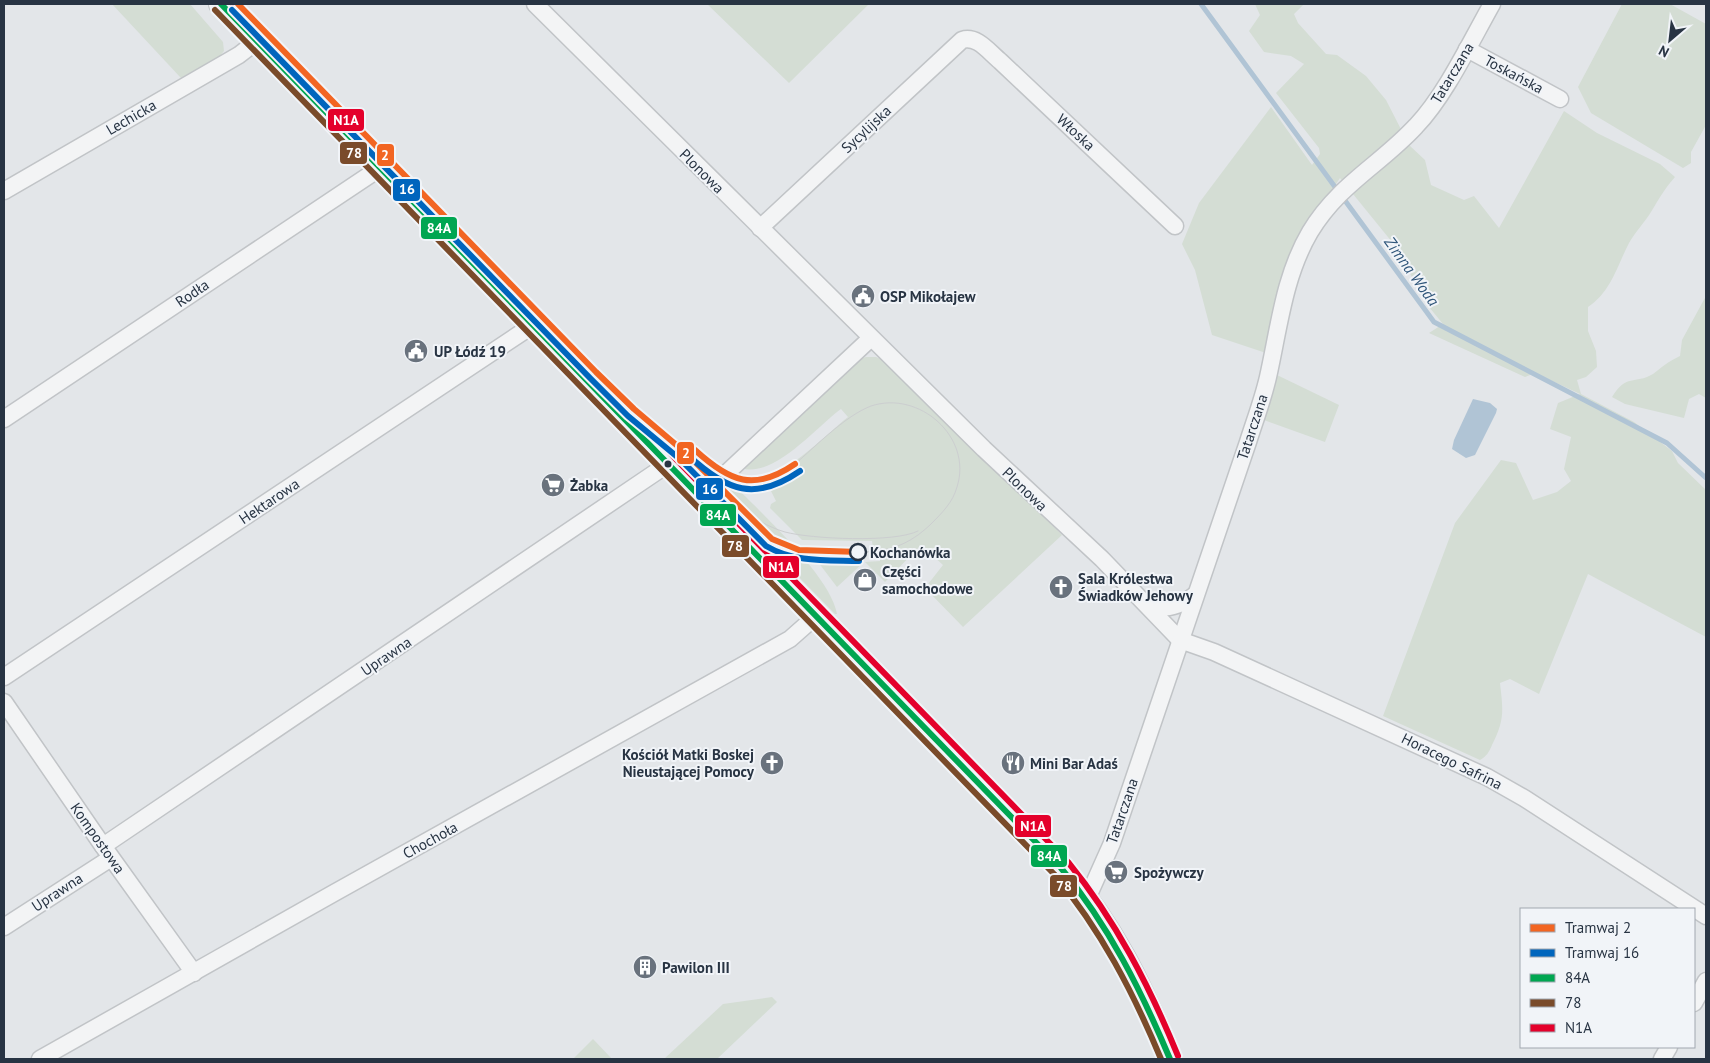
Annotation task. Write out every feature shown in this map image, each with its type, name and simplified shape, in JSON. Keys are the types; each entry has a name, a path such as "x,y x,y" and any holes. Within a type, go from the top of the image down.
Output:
{"main road":[{"path":"221,4 1061,868 1087,899 1112,934 1132,970 1170,1059"}],"street":[{"name":"Plonowa","path":"535,4 871,338 1149,607 1180,640"},
{"name":"Tatarczana","path":"1087,899 1112,843 1264,392 1290,274 1303,245 1329,204 1418,124 1430,110 1492,4"},
{"name":"Sycylijska","path":"760,228 962,40 969,38 975,40"},
{"name":"Włoska","path":"975,40 1176,226"},
{"name":"Lechicka","path":"4,191 239,55 257,41"},
{"name":"Toskańska","path":"1467,49 1560,99"},
{"name":"Rodła","path":"4,419 380,168"},
{"name":"Hektarowa","path":"4,677 534,325"},
{"path":"701,497 871,338"},
{"name":"Uprawna","path":"4,927 107,852 668,464"},
{"path":"1149,607 1158,609 1177,606 1195,595"},
{"name":"Chochoła","path":"40,1059 790,639 816,616"},
{"name":"Horacego Safrina","path":"1180,640 1214,652 1487,776 1694,908"},
{"name":"Kompostowa","path":"4,702 107,852 194,973"},
{"name":"Horacego Safrina","path":"1695,909 1706,916"},
{"path":"1695,1001 1706,981"},
{"path":"1662,1059 1668,1048"}],"shaded area":[{"path":"112,4 190,4 223,42 224,51 218,58 181,78"},
{"path":"707,4 869,4 789,83"},
{"path":"1255,4 1304,4 1294,14 1298,23 1326,54 1337,55 1366,76 1386,100 1409,145 1425,160 1431,185 1464,200 1474,196 1499,228 1564,111 1597,133 1660,164 1675,177 1631,239 1608,286 1596,301 1588,307 1588,331 1596,351 1597,367 1586,377 1577,380 1581,394 1634,422 1672,451 1678,463 1706,490 1706,637 1588,574 1539,694 1510,679 1500,683 1501,722 1490,750 1480,760 1383,716 1455,523 1501,460 1516,463 1533,500 1557,492 1571,481 1564,469 1571,437 1550,429 1558,403 1580,394 1535,373 1525,377 1429,333 1443,324 1429,307 1392,242 1340,178 1300,238 1266,353 1212,335 1195,270 1182,244 1199,203 1271,107 1312,165 1320,154 1319,148 1276,93 1304,64 1291,56 1264,52 1249,31 1260,15"},
{"path":"1622,4 1670,4 1706,24 1706,125 1691,152 1691,163 1683,168 1591,113 1578,87"},
{"path":"1706,296 1706,398 1699,394 1689,399 1684,418 1625,404 1612,397 1622,385 1653,374 1680,356 1682,340"},
{"path":"866,357 876,357 886,361 1062,535 963,627 925,588 943,565 921,545 885,582 865,562 880,561 880,554 873,548 872,541 802,540 770,508 771,504 776,501 770,489 765,491 758,478 782,469 817,444 848,417 841,409 781,459 767,466 754,469 741,468 857,360"},
{"path":"1277,375 1339,405 1325,442 1264,420"},
{"path":"729,480 774,525 808,563 822,581 832,599 837,614 717,493 735,509 737,508 719,489"},
{"path":"818,562 864,562 837,587"},
{"path":"772,997 777,1002 717,1059 664,1059 723,1004"},
{"path":"593,1039 612,1059 573,1059"}],"water":[{"path":"1473,399 1490,403 1497,409 1475,455 1466,458 1452,449 1454,440"}],"waterway":[{"name":"Zimna Woda","path":"1201,4 1434,322 1667,443 1706,478"}],"tram line":[{"name":"2","path":"238,4 596,372 634,409 687,454 772,539 799,550 859,552"},
{"name":"16","path":"232,10 590,378 628,416 681,460 766,546 788,555 811,560 859,561"},
{"path":"795,464 841,424 871,406 889,403 907,405 924,411 938,422 949,435 957,451 960,469 957,487 947,507 923,531 906,542 880,551 859,552"},
{"name":"2","path":"695,450 720,470 743,480 767,478 795,464"},
{"name":"16","path":"689,456 716,477 742,488 769,487 784,481 800,471"},
{"path":"739,507 767,525 785,532 797,534 853,539 891,537 907,535 918,531"}],"transit line":[{"name":"84A","path":"221,4 1061,868 1094,913 1123,959 1170,1059"},
{"name":"N1A","path":"233,4 1068,862 1101,907 1130,954 1178,1056"},
{"name":"78","path":"215,10 1054,874 1087,917 1115,962 1161,1059"}],"place":[{"name":"OSP Mikołajew","path":"863,296"},
{"name":"UP Łódź 19","path":"416,351"},
{"name":"Żabka","path":"553,485"},
{"name":"Kochanówka","path":"858,552"},
{"name":"Części samochodowe","path":"865,580"},
{"name":"Sala Królestwa Świadków Jehowy","path":"1061,587"},
{"name":"Kościół Matki Boskej Nieustającej Pomocy","path":"772,763"},
{"name":"Mini Bar Adaś","path":"1013,763"},
{"name":"Spożywczy","path":"1116,872"},
{"name":"Pawilon III","path":"645,967"}]}
